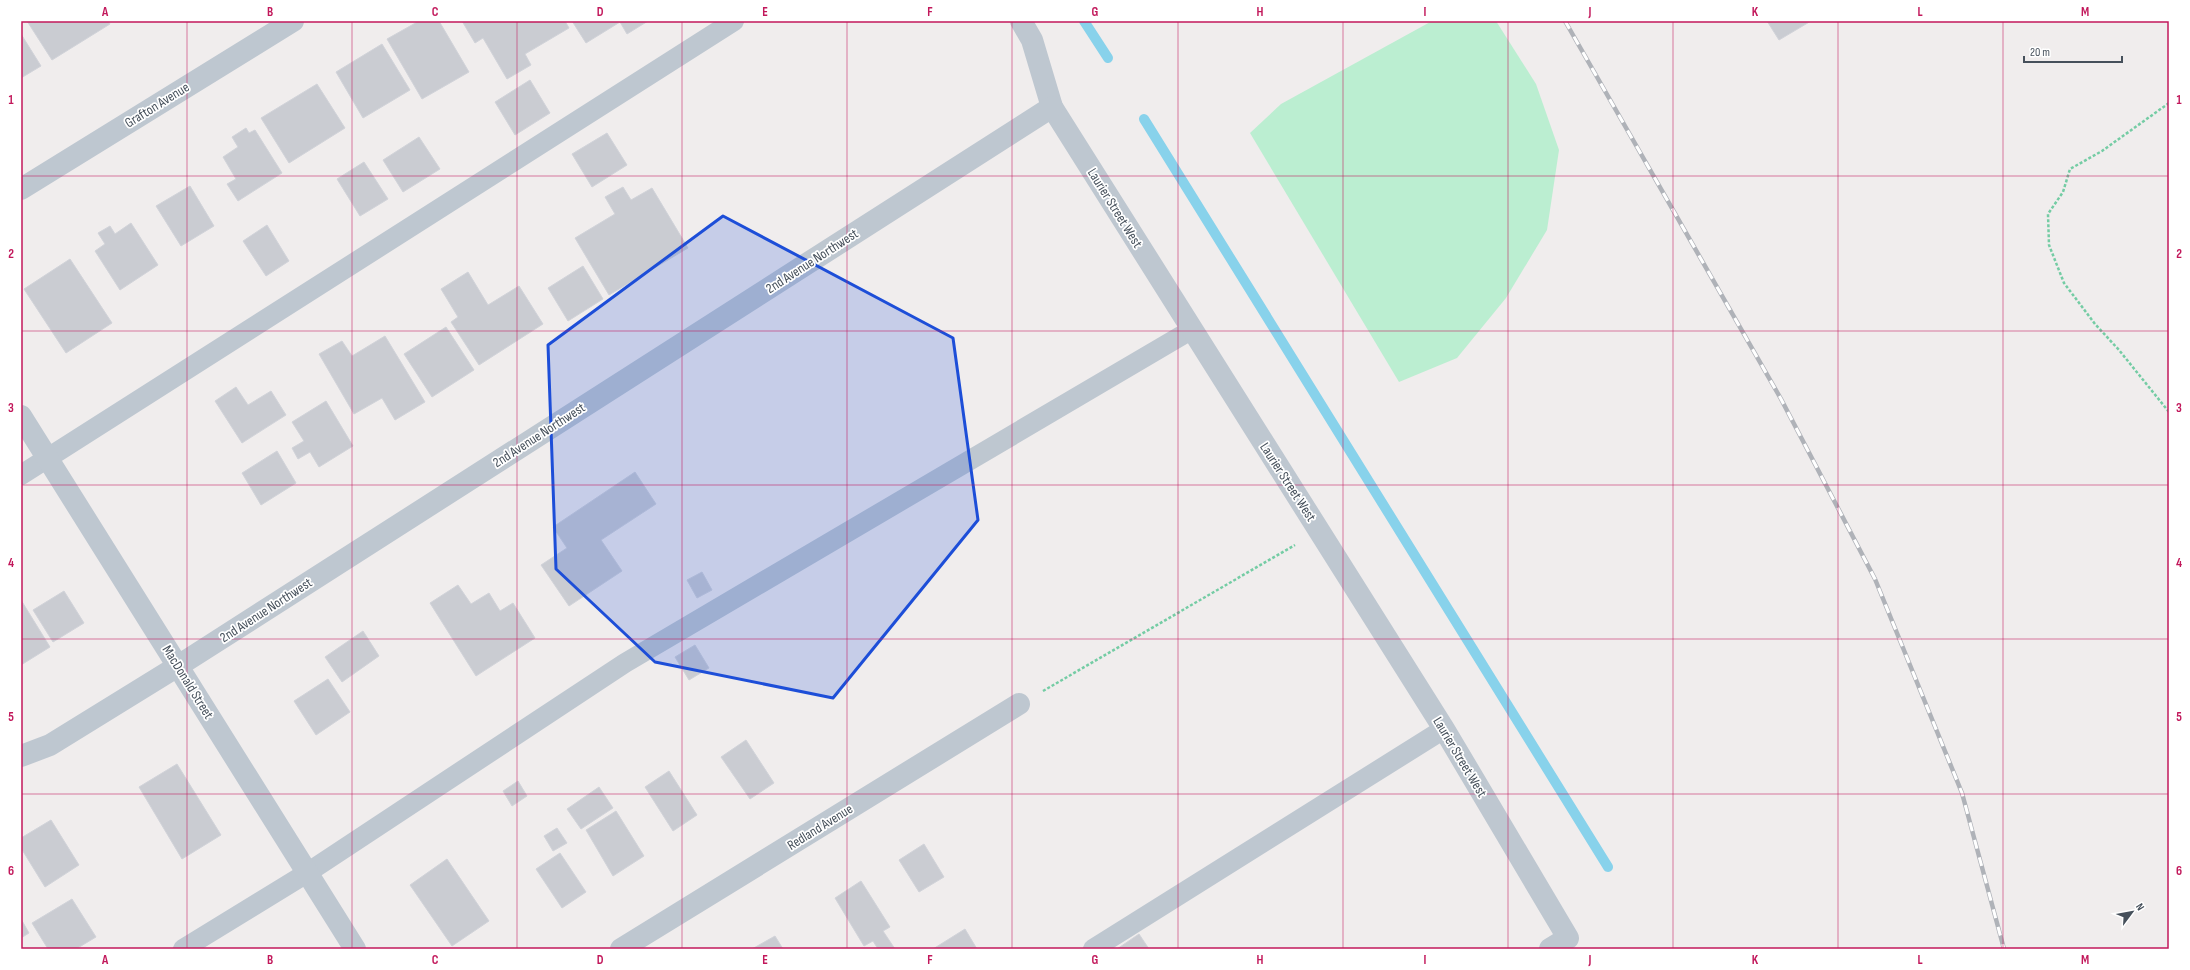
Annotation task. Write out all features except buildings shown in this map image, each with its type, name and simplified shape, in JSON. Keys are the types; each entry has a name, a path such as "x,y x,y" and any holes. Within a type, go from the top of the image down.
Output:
{"street":[{"name":"Grafton Avenue","path":"21,189 293,21"},
{"name":"Laurier Street West","path":"1021,21 1032,40 1052,107 1191,330 1320,531 1444,729 1559,943"},
{"name":"2nd Avenue Northwest","path":"21,756 50,745 178,666 1052,107"},
{"name":"MacDonald Street","path":"21,416 355,949"},
{"name":"Redland Avenue","path":"622,949 1019,704"}],"lane":[{"path":"21,475 734,21"},
{"path":"183,949 307,873 625,663 1191,330"},
{"path":"1093,949 1444,729"}],"path":[{"path":"2169,103 2102,151 2070,169 2063,192 2048,214 2049,245 2064,283 2169,412"},
{"path":"1019,704 1320,531"}],"highlighted area":[{"path":"723,216 953,338 978,520 833,698 655,662 556,569 548,345"}],"green space":[{"path":"1432,21 1496,21 1536,84 1559,150 1547,230 1506,298 1457,358 1399,382 1250,133 1281,104"}],"waterway":[{"path":"1084,21 1108,58"},
{"path":"1144,119 1608,867"}],"railway":[{"path":"1565,21 1781,399 1875,579 1962,793 2004,949"}]}
